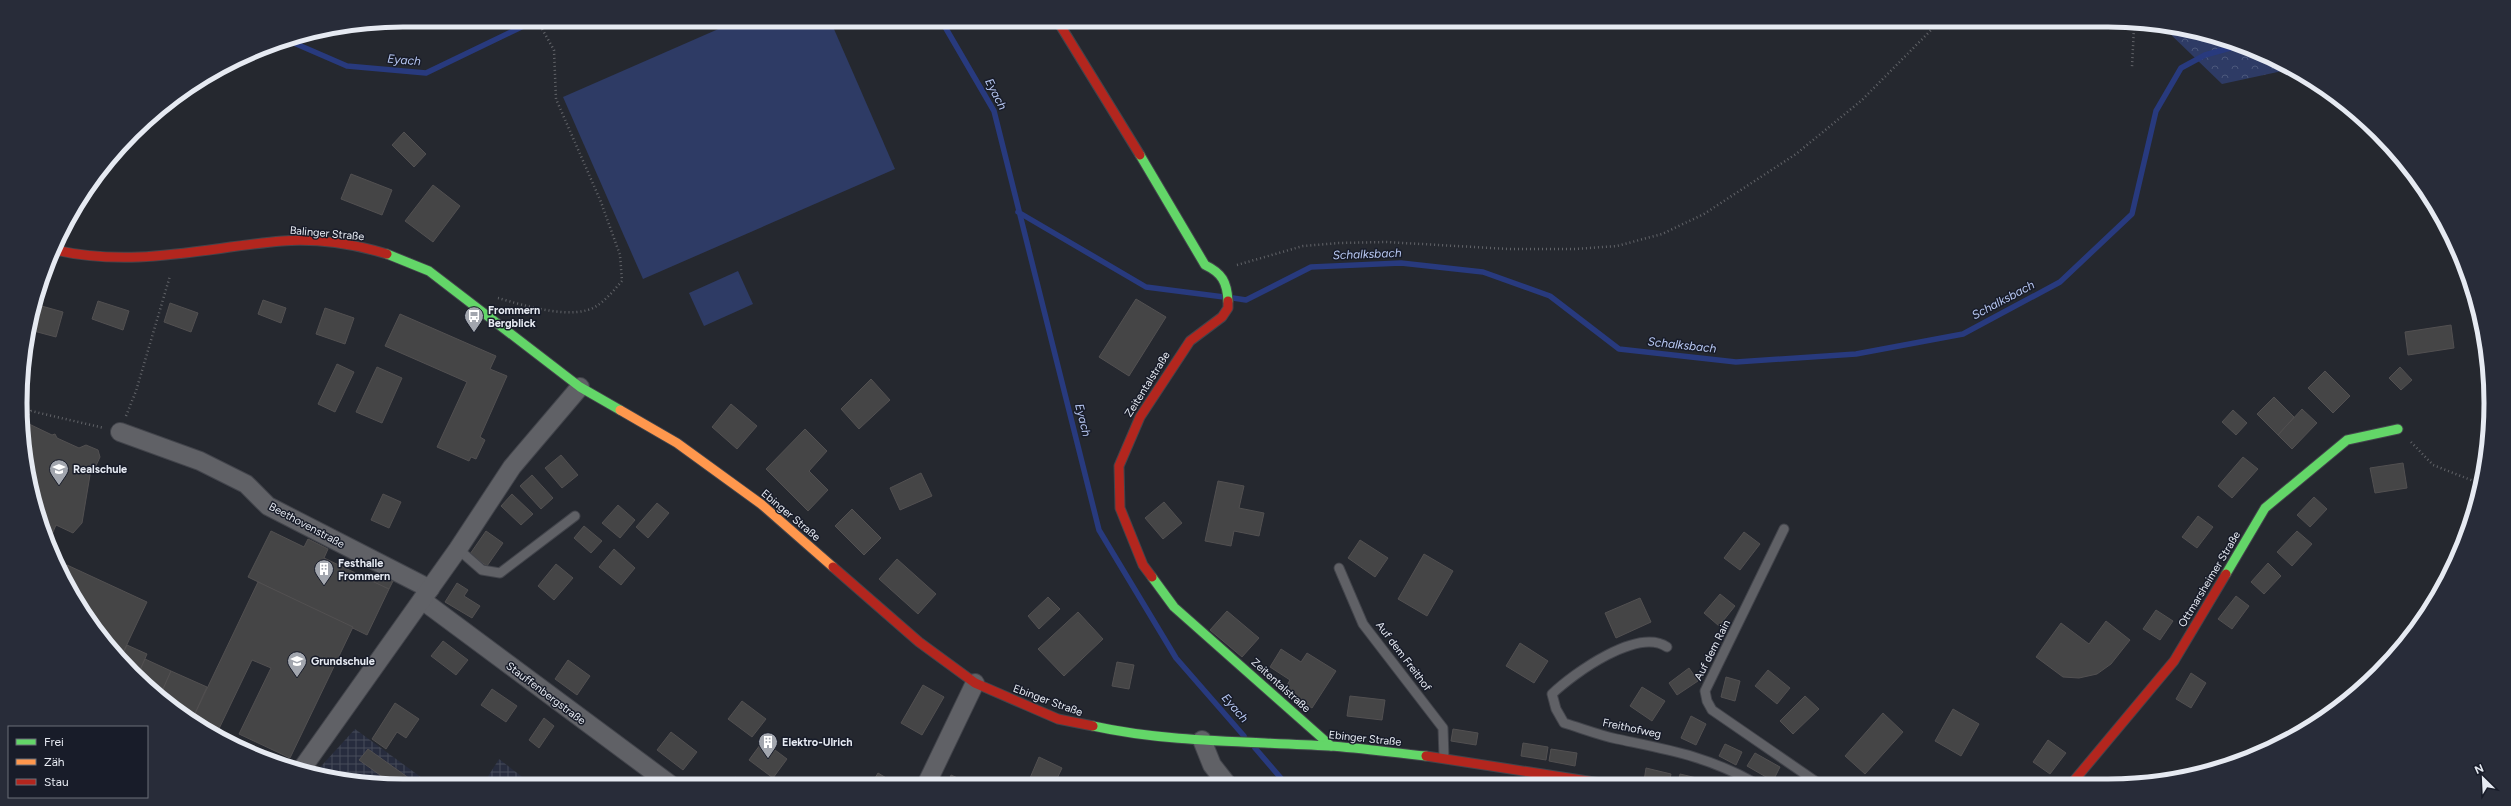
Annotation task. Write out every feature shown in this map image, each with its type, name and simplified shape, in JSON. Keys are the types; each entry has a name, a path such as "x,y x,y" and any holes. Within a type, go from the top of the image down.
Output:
{"main road":[{"name":"Zeitentalstraße","path":"1061,27 1124,125 1206,265 1218,271 1227,285 1228,308 1222,317 1190,341 1140,417 1119,466 1118,493 1120,508 1144,565 1174,606 1331,746"},
{"name":"Balinger Straße","path":"59,251 77,257 134,258 177,255 283,241 299,241 350,245 404,258 429,271 580,387"},
{"name":"Ebinger Straße","path":"580,387 677,443 761,504 919,642 975,683 1034,710 1084,726 1123,733 1202,740 1331,746 1444,758 1576,779"},
{"name":"Ottmarsheimer Straße","path":"2075,779 2174,661 2265,508 2347,440 2398,429"}],"street":[{"path":"304,765 458,549 512,467 580,387"},
{"name":"Beethovenstraße","path":"120,432 200,461 246,484 268,506 426,594"},
{"name":"Stauffenbergstraße","path":"426,594 662,779"},
{"path":"929,779 975,683"},
{"path":"1202,740 1212,765 1223,779"}],"lane":[{"path":"458,549 482,570 500,573 575,516"},
{"name":"Auf dem Rain","path":"1784,529 1705,691 1707,701 1712,710 1812,779"},
{"name":"Auf dem Freithof","path":"1339,568 1363,624 1443,728 1444,758"},
{"name":"Freithofweg","path":"1667,647 1658,641 1644,642 1584,668 1552,694 1556,709 1564,723 1616,739 1654,745 1695,755 1746,779"}],"path":[{"path":"494,297 537,308 568,313 597,306 622,281 620,255 602,202 556,99 554,50 541,27"},
{"path":"1218,271 1303,246 1386,242 1509,249 1569,250 1617,246 1662,234 1709,211 1808,144 1862,100 1934,27"},
{"path":"2132,67 2134,28"},
{"path":"28,416 31,411 120,432 136,391 177,255"},
{"path":"2398,429 2433,465 2476,482"}],"shaded area":[{"path":"355,729 423,779 354,776 318,769"},
{"path":"499,759 525,779 486,779"}],"green space":[{"path":"723,27 833,27 895,169 643,279 563,97"},
{"path":"2168,32 2229,47 2283,71 2222,84"},
{"path":"738,271 753,304 704,326 689,293"}],"building":[{"path":"404,132 426,154 414,167 392,145"},
{"path":"351,174 392,190 382,215 341,199"},
{"path":"433,185 460,206 433,242 405,221"},
{"path":"1136,299 1166,317 1129,376 1099,357"},
{"path":"263,300 286,308 281,323 258,314"},
{"path":"98,301 129,311 123,330 92,319"},
{"path":"170,303 198,313 191,332 164,322"},
{"path":"40,306 63,312 56,337 34,331"},
{"path":"325,308 354,318 345,344 316,334"},
{"path":"400,314 496,356 490,369 507,376 480,437 485,440 476,459 471,457 469,461 437,447 467,382 385,346"},
{"path":"2451,325 2454,348 2408,355 2405,332"},
{"path":"337,364 354,372 335,412 318,404"},
{"path":"377,367 402,378 382,423 356,412"},
{"path":"2400,367 2412,380 2401,390 2389,378"},
{"path":"2325,371 2350,396 2333,413 2308,388"},
{"path":"871,379 890,400 859,429 841,409"},
{"path":"2274,397 2294,417 2278,435 2257,414"},
{"path":"731,404 757,426 737,449 712,427"},
{"path":"2302,409 2317,423 2292,449 2278,435"},
{"path":"2233,410 2247,423 2236,435 2222,422"},
{"name":"Realschule","path":"28,423 52,435 55,434 57,438 79,448 86,445 98,450 100,457 95,468 91,469 82,523 73,533 56,525 52,536 34,476"},
{"path":"805,429 827,451 809,471 828,490 808,511 766,469"},
{"path":"561,455 578,475 562,488 545,468"},
{"path":"2243,457 2258,469 2232,498 2218,486"},
{"path":"2403,463 2407,488 2375,493 2370,468"},
{"path":"921,473 932,496 900,510 890,488"},
{"path":"532,475 553,498 541,509 520,486"},
{"path":"1218,481 1244,486 1239,508 1264,513 1259,536 1234,531 1231,546 1205,541"},
{"path":"383,494 401,502 389,528 371,520"},
{"path":"512,494 533,514 521,525 501,506"},
{"path":"2314,497 2327,509 2310,527 2297,515"},
{"path":"1164,502 1182,523 1163,539 1145,518"},
{"path":"657,503 669,513 648,538 636,527"},
{"path":"618,505 635,520 620,538 602,523"},
{"path":"852,509 881,538 864,555 835,526"},
{"path":"2198,516 2213,527 2197,548 2182,537"},
{"path":"584,526 602,541 591,553 574,538"},
{"name":"Festhalle Frommern","path":"271,531 304,547 308,539 328,549 324,558 389,589 367,635 248,577"},
{"path":"486,531 503,543 487,566 470,554"},
{"path":"2297,531 2312,544 2292,566 2277,552"},
{"path":"1744,532 1760,544 1740,570 1724,558"},
{"path":"1360,540 1388,558 1375,577 1348,558"},
{"path":"614,549 635,568 621,585 599,567"},
{"path":"1424,554 1453,571 1427,616 1398,599"},
{"path":"897,559 936,594 918,614 879,579"},
{"path":"2268,563 2281,576 2264,594 2251,582"},
{"path":"556,564 573,578 554,600 538,586"},
{"path":"67,565 147,602 123,654 90,612 77,591 65,567"},
{"path":"376,573 393,581 389,589 372,581"},
{"name":"Grundschule","path":"258,582 353,627 290,758 239,734 271,668 252,660 218,731 194,716"},
{"path":"457,583 468,590 464,596 480,606 472,618 445,602"},
{"path":"1720,594 1735,606 1719,626 1704,613"},
{"path":"2236,596 2249,606 2232,629 2218,619"},
{"path":"1048,597 1060,609 1039,629 1028,616"},
{"path":"1640,598 1651,622 1616,638 1605,613"},
{"path":"2156,610 2173,621 2160,640 2143,629"},
{"path":"1227,611 1259,638 1242,657 1210,630"},
{"path":"1078,612 1103,639 1064,676 1038,649"},
{"path":"2106,621 2130,640 2111,664 2097,674 2079,678 2063,677 2036,657 2061,623 2089,644"},
{"path":"443,641 468,660 456,675 431,656"},
{"path":"1520,643 1548,661 1534,683 1506,666"},
{"path":"127,645 147,654 139,671 123,654"},
{"path":"1281,649 1301,662 1307,653 1336,671 1312,708 1284,690 1290,680 1270,667"},
{"path":"145,659 171,671 162,692 140,671"},
{"path":"568,660 590,676 577,695 555,679"},
{"path":"1117,662 1134,665 1129,689 1112,686"},
{"path":"1689,668 1698,681 1677,695 1669,683"},
{"path":"1768,670 1790,688 1777,704 1755,686"},
{"path":"171,671 207,687 194,716 162,692"},
{"path":"2191,673 2206,683 2191,708 2176,699"},
{"path":"1726,677 1740,681 1735,701 1721,697"},
{"path":"923,685 944,697 922,735 901,723"},
{"path":"1642,687 1665,701 1652,721 1630,706"},
{"path":"492,689 517,706 506,722 481,705"},
{"path":"1350,696 1385,700 1382,720 1347,716"},
{"path":"1805,696 1819,709 1793,734 1780,721"},
{"path":"742,701 766,719 752,737 728,719"},
{"path":"395,703 419,719 406,738 397,732 386,749 372,739"},
{"path":"1953,709 1979,724 1961,756 1935,741"},
{"path":"1883,713 1903,732 1865,774 1845,756"},
{"path":"1691,716 1706,724 1696,745 1681,738"},
{"path":"544,718 554,726 539,748 529,740"},
{"path":"1453,729 1478,733 1476,745 1451,741"},
{"path":"671,732 697,752 683,770 657,750"},
{"path":"2048,740 2066,753 2050,774 2033,762"},
{"name":"Elektro-Ulrich","path":"763,741 787,759 773,778 749,760"},
{"path":"1523,743 1548,747 1546,760 1521,756"},
{"path":"1725,744 1742,752 1736,765 1719,756"},
{"path":"368,749 410,779 385,778 359,760"},
{"path":"1551,749 1577,753 1575,766 1549,761"},
{"path":"1755,753 1780,767 1774,779 1770,779 1747,766"},
{"path":"1039,757 1062,768 1057,779 1030,778"},
{"path":"1646,768 1671,774 1670,779 1644,779"},
{"path":"878,773 888,779 874,779"},
{"path":"1680,774 1701,779 1679,779"},
{"path":"951,775 960,779 949,779"}],"waterway":[{"name":"Eyach","path":"295,43 347,66 426,73 521,27"},
{"name":"Eyach","path":"945,27 994,111 1099,530 1176,658 1244,736"},
{"name":"Schalksbach","path":"1233,298 1246,300 1311,267 1401,263 1483,272 1550,296 1619,349 1736,362 1856,354 1963,334 2060,282 2132,214 2156,111 2181,68 2205,55 2231,48"},
{"name":"Schalksbach","path":"1018,212 1146,287 1224,297"},
{"name":"Eyach","path":"1255,748 1282,779"}],"traffic: fast":[{"path":"1140,155 1205,265 1216,271 1225,283 1228,301"},
{"path":"387,254 429,271 580,387 620,410"},
{"path":"2226,574 2265,508 2347,440 2398,429"},
{"path":"1152,577 1174,607 1331,746"},
{"path":"1093,726 1151,736 1300,744 1426,756"}],"traffic: slow":[{"path":"620,410 677,443 761,504 833,567"}],"traffic: jam":[{"path":"1061,27 1140,155"},
{"path":"60,251 84,255 141,257 197,252 282,241 308,240 362,247 387,254"},
{"path":"1152,577 1143,565 1120,508 1119,466 1140,417 1190,341 1222,317 1228,308 1228,301"},
{"path":"833,567 919,642 975,683 1058,719 1093,726"},
{"path":"2075,779 2174,661 2226,574"},
{"path":"1426,756 1575,779"}],"place":[{"name":"Frommern Bergblick","path":"474,333"},
{"name":"Realschule","path":"59,486"},
{"name":"Festhalle Frommern","path":"324,586"},
{"name":"Grundschule","path":"297,678"},
{"name":"Elektro-Ulrich","path":"768,759"}]}
